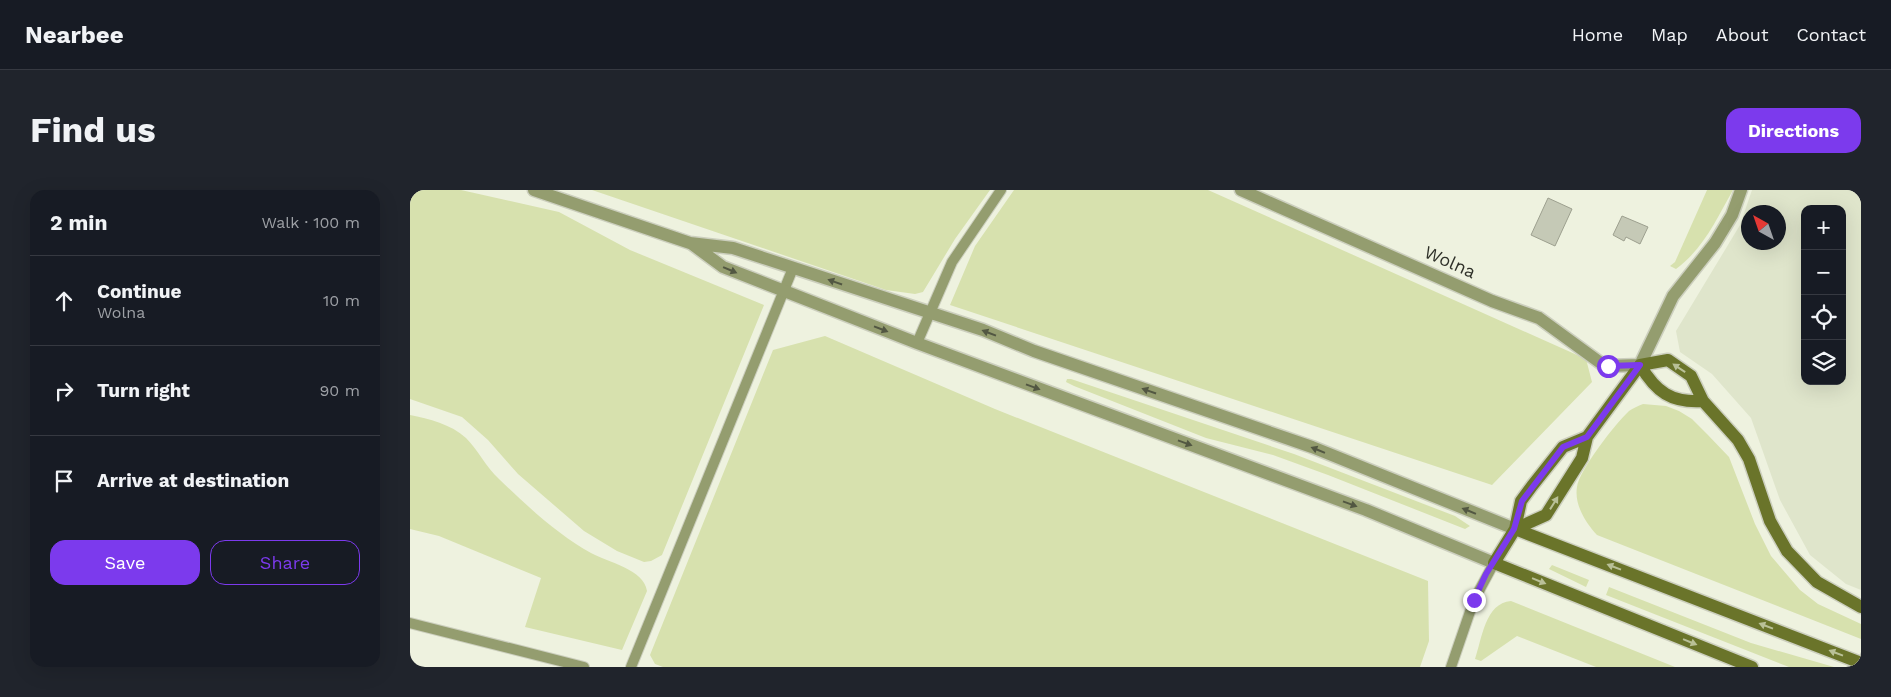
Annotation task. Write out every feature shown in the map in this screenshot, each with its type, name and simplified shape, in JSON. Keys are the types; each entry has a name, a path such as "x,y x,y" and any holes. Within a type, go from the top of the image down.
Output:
{"street":[{"path":"534,190 690,242 733,248 928,314 983,330 1044,354 1312,447 1514,529 1861,663"},
{"name":"Wolna","path":"1241,190 1498,303 1533,315 1553,327 1602,364 1608,366 1640,365"},
{"path":"1514,529 1546,515 1582,458 1587,437 1640,365 1673,296 1715,243 1732,215 1742,190"},
{"path":"690,242 723,267 917,343 1366,510 1752,667"},
{"path":"1640,365 1668,360 1691,376 1703,401 1728,427 1749,459 1770,521 1787,550 1817,582 1861,606"},
{"path":"1640,365 1652,385 1683,402 1703,401"},
{"path":"1494,563 1514,529 1522,501 1537,480 1563,447 1587,437"}],"lane":[{"path":"917,343 952,262 1001,190"},
{"path":"631,667 669,578 793,268"},
{"path":"1451,667 1474,600 1486,574 1494,563"},
{"path":"410,624 584,667"}],"shaded area":[{"path":"1752,190 1861,190 1861,590 1846,584 1810,555 1780,500 1751,418 1712,374 1680,352 1676,331 1741,222 1741,250 1786,250 1786,205 1747,205"}],"green space":[{"path":"410,190 461,190 559,212 630,250 764,305 662,555 651,561 644,562 617,551 584,531 518,474 488,440 462,417 410,399"},
{"path":"592,190 990,190 955,239 923,292 915,294 886,290"},
{"path":"1014,190 1208,190 1586,359 1592,382 1492,485 950,305 975,246"},
{"path":"1707,190 1733,190 1702,243 1676,269 1670,266 1675,262"},
{"path":"825,336 995,409 1428,581 1429,641 1420,667 663,667 655,664 650,655 773,350"},
{"path":"1067,379 1294,454 1455,516 1470,526 1465,529 1273,455 1206,438 1074,386 1066,382"},
{"path":"1643,404 1666,406 1692,419 1729,457 1755,524 1771,556 1800,590 1818,604 1861,624 1861,639 1597,535 1579,507 1577,487 1579,479 1599,447 1616,426 1629,411"},
{"path":"410,415 440,423 460,433 499,479 555,529 591,553 640,577 647,591 622,650 525,627 541,578 439,536 410,529"},
{"path":"1552,565 1589,580 1586,587 1549,569"},
{"path":"1609,587 1751,643 1834,667 1789,667 1606,595"},
{"path":"1511,601 1675,667 1596,667 1517,636 1481,661 1475,659 1490,615 1502,603"}],"building":[{"path":"1548,198 1572,209 1555,246 1531,235"},
{"path":"1622,216 1648,227 1640,244 1626,237 1624,241 1613,235"}],"route":[{"path":"1474,600 1486,574 1514,529 1522,501 1532,486 1563,447 1587,437 1640,365 1608,366"}]}
